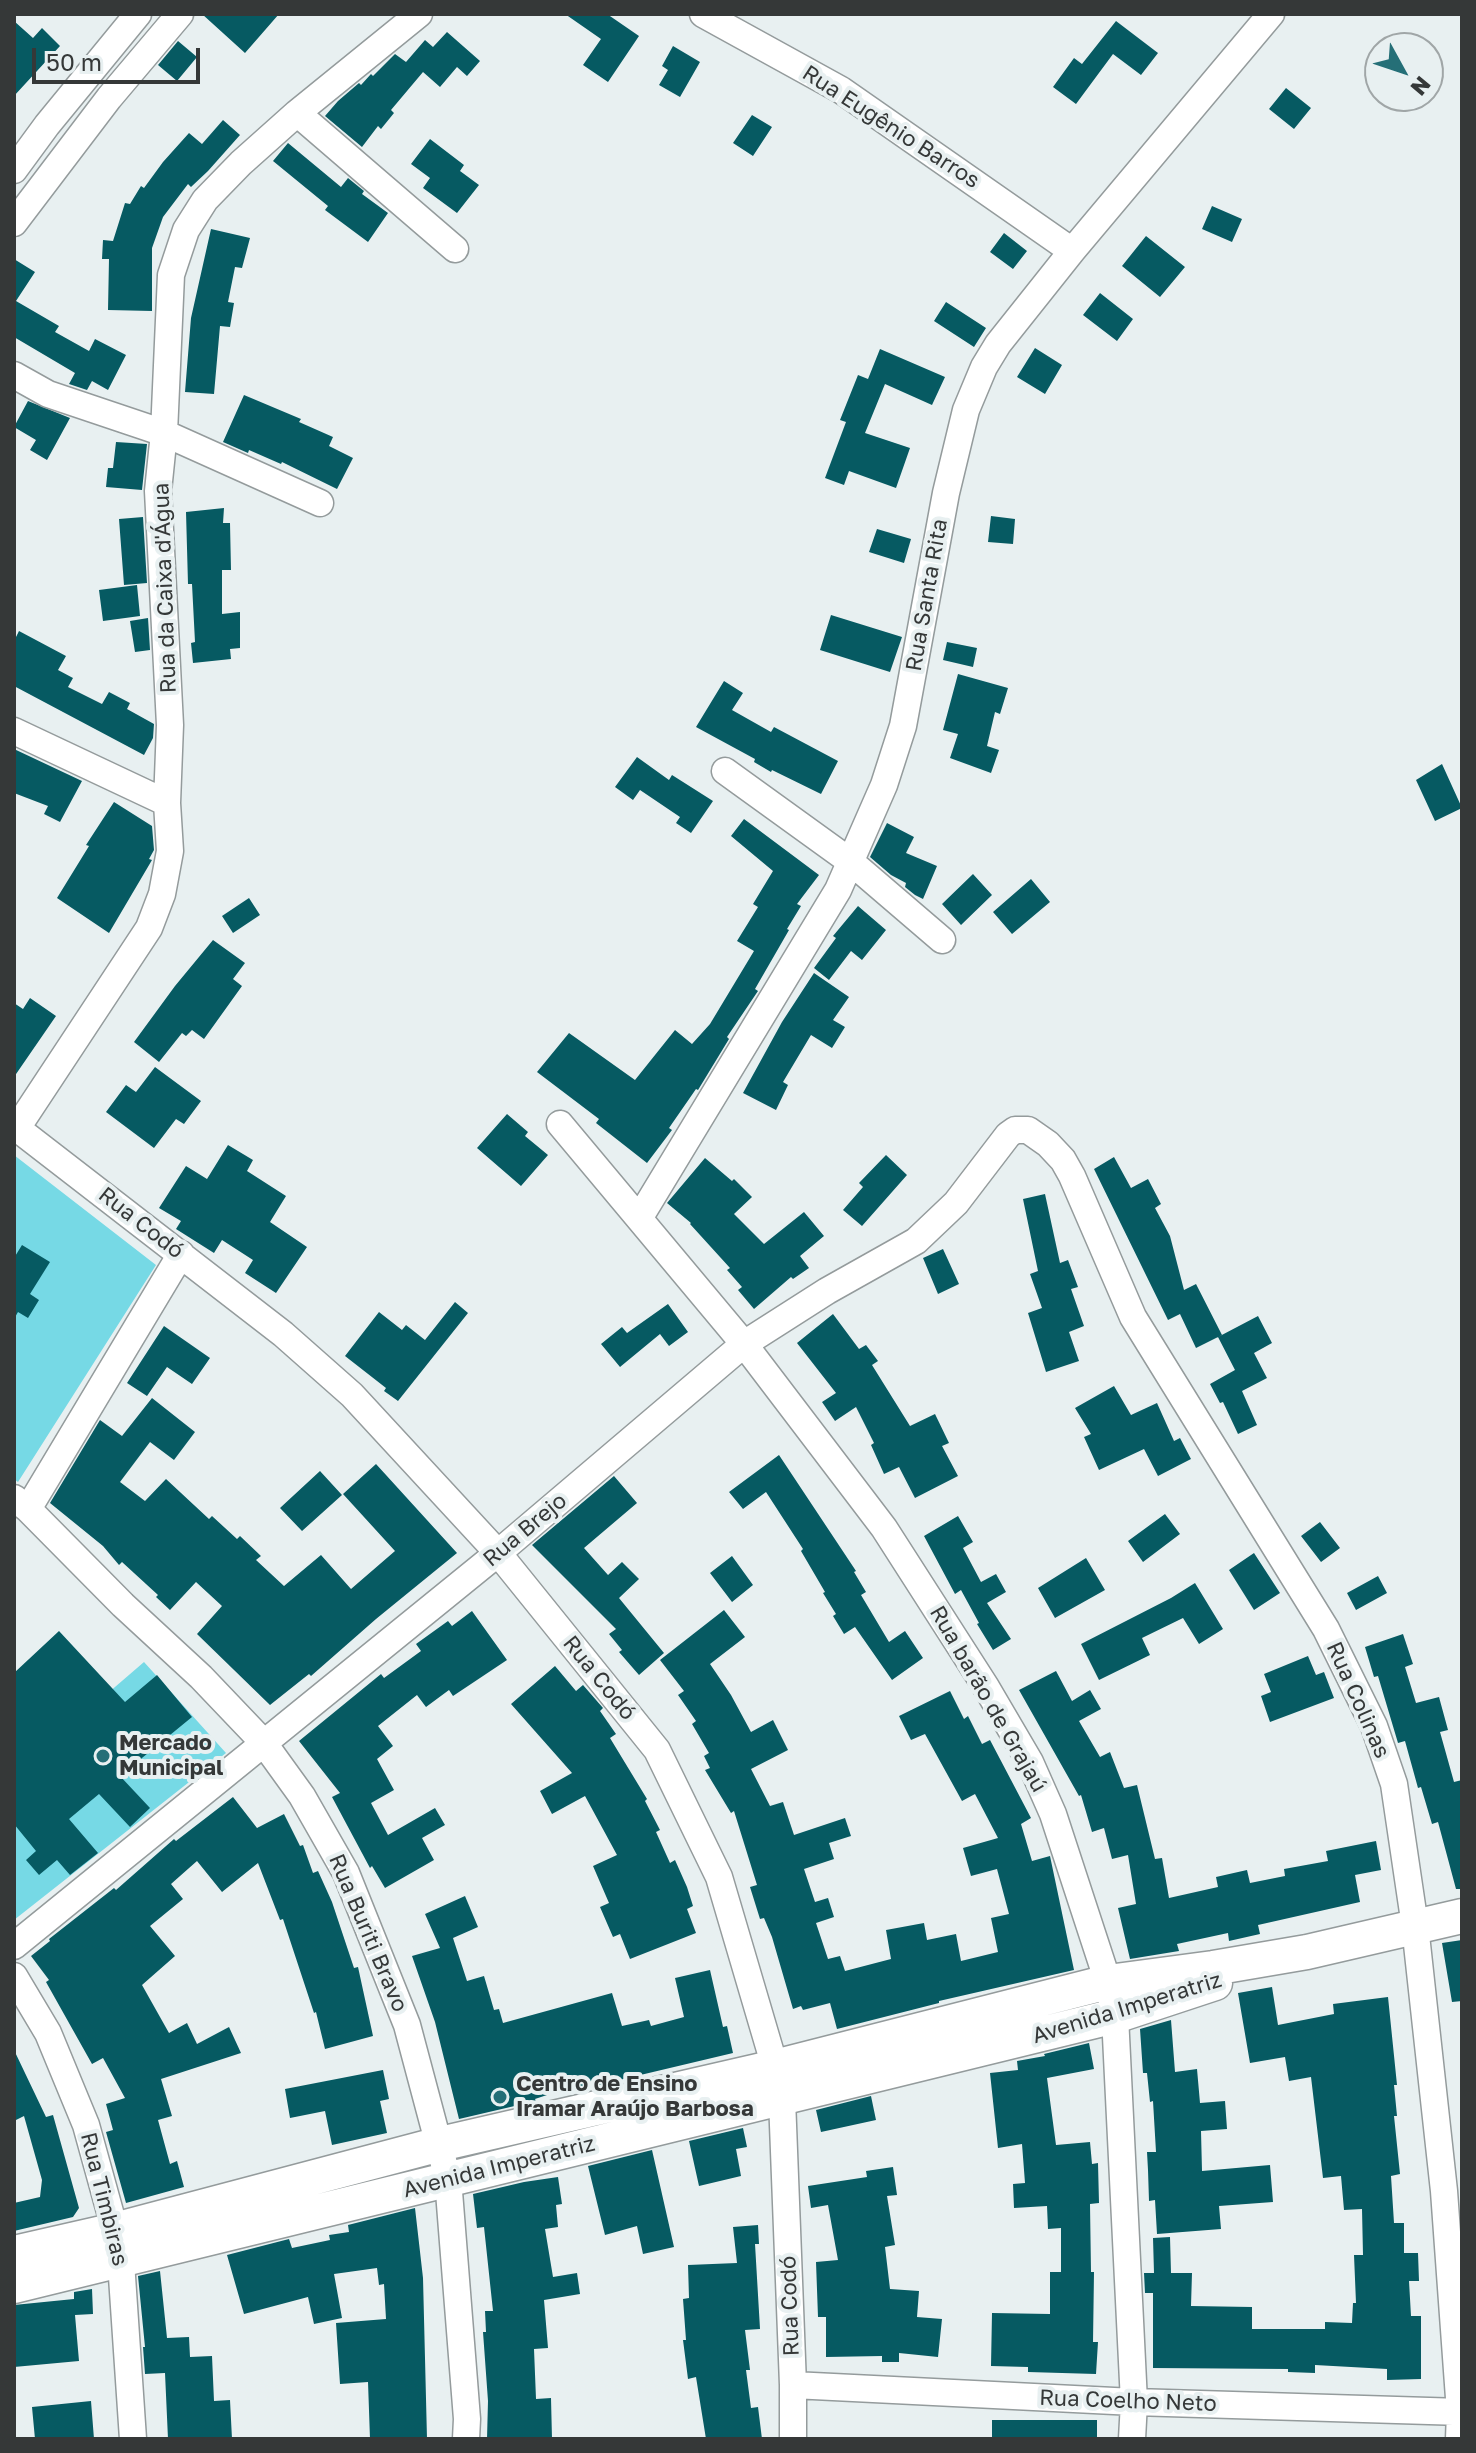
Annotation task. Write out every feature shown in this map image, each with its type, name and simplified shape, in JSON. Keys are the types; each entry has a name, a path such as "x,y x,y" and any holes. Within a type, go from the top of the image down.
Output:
{"main road":[{"name":"Avenida Imperatriz","path":"14,2253 118,2246 448,2179 779,2083 1108,1982 1307,1952 1462,1916"},
{"name":"Avenida Imperatriz","path":"14,2286 118,2246 440,2144 779,2083 1115,2016 1307,1952"}],"street":[{"path":"14,170 138,14"},
{"path":"14,223 109,98 180,14"},
{"name":"Rua da Caixa d'Água","path":"15,1127 149,928 162,894 170,851 167,803 170,725 158,491 164,433 171,275 186,230 205,200 297,113 419,14"},
{"name":"Rua Eugênio Barros","path":"703,14 841,90 1072,251"},
{"name":"Rua Santa Rita","path":"640,1217 830,903 884,785 903,726 946,493 974,387 998,344 1072,251 1271,14"},
{"path":"297,113 455,249"},
{"path":"14,375 48,394 164,433 320,503"},
{"path":"14,731 167,803"},
{"path":"725,771 851,862 942,940"},
{"name":"Rua barão de Grajaú","path":"560,1124 744,1344 884,1528 1030,1762 1053,1814 1108,1982 1115,2016 1134,2402 1132,2439"},
{"name":"Rua Codó","path":"15,1127 283,1334 352,1395 498,1553 657,1750 719,1877 779,2083 793,2439"},
{"name":"Rua Brejo","path":"14,1946 498,1553 744,1344 827,1291 916,1241 956,1203 1008,1135 1015,1130 1028,1130 1036,1134"},
{"name":"Rua Colinas","path":"1036,1134 1063,1160 1133,1317 1326,1629 1374,1726 1394,1784 1415,1926 1444,2191 1461,2412 1459,2439"},
{"path":"21,1504 181,1254"},
{"name":"Rua Buriti Bravo","path":"21,1504 201,1677 263,1742 302,1796 346,1873 407,2025 448,2179 466,2439"},
{"name":"Rua Timbiras","path":"14,1976 48,2033 86,2125 118,2246 133,2439"},
{"name":"Rua Coelho Neto","path":"793,2385 1134,2402 1461,2412"}],"shaded area":[{"path":"14,1155 156,1265 18,1482 14,1479"},
{"path":"144,1662 226,1753 14,1920 14,1774"}],"building":[{"path":"202,14 279,14 245,53"},
{"path":"565,14 607,14 639,36 608,82 583,65 601,39"},
{"path":"14,21 33,38 42,28 60,46 14,96"},
{"path":"1116,21 1158,53 1141,75 1113,54 1076,104 1053,87 1074,58 1082,64"},
{"path":"447,32 480,61 467,76 457,67 440,87 423,72 391,110 394,113 381,129 378,126 362,147 325,116 338,101 371,74 373,76 395,54 406,62 425,40 433,47"},
{"path":"178,41 197,57 177,81 158,65"},
{"path":"673,46 700,62 680,97 659,85 668,70 662,66"},
{"path":"1286,88 1311,108 1294,129 1269,109"},
{"path":"752,115 772,127 753,156 733,143"},
{"path":"223,120 240,135 208,171 191,187 188,184 163,217 152,248 152,311 108,310 109,259 102,259 103,240 113,241 125,203 130,204 141,186 144,188 189,133 202,144"},
{"path":"430,139 464,165 460,171 479,185 457,213 423,188 430,178 411,164"},
{"path":"288,143 341,187 348,178 364,191 362,194 388,213 368,242 325,210 328,206 273,161"},
{"path":"1212,206 1242,219 1232,242 1202,229"},
{"path":"211,229 250,238 242,268 235,267 228,302 234,303 230,327 220,326 214,394 185,392 191,318"},
{"path":"1004,233 1027,251 1013,269 990,252"},
{"path":"1146,236 1185,267 1160,297 1122,266"},
{"path":"14,259 35,272 16,301 59,326 55,332 89,351 95,339 126,355 108,390 92,381 87,390 69,384 75,373 14,337"},
{"path":"1100,293 1133,319 1117,341 1083,315"},
{"path":"946,302 986,328 974,347 934,321"},
{"path":"1035,348 1062,365 1045,394 1017,377"},
{"path":"880,349 945,377 932,405 885,384 865,433 910,448 896,488 849,471 844,485 825,478 846,422 840,420 858,375 868,379"},
{"path":"244,395 301,419 299,422 333,437 329,446 353,458 337,489 282,462 223,442"},
{"path":"28,401 70,418 47,460 30,450 36,440 14,427"},
{"path":"116,442 147,444 142,490 106,487 108,468 113,468"},
{"path":"224,508 223,523 230,523 231,570 222,570 222,614 240,612 240,648 230,649 231,659 193,663 191,643 195,642 192,584 188,584 186,512"},
{"path":"991,516 1015,519 1013,544 988,542"},
{"path":"143,517 147,583 124,585 119,519"},
{"path":"877,529 911,539 904,563 869,552"},
{"path":"137,585 140,616 103,621 99,590"},
{"path":"831,615 902,637 890,672 820,650"},
{"path":"148,618 150,650 135,652 130,621"},
{"path":"19,631 66,656 58,670 73,678 68,687 102,704 109,692 130,703 127,709 154,724 153,738 144,755 14,686 14,641"},
{"path":"947,642 977,648 973,667 943,660"},
{"path":"958,674 1008,688 1000,714 995,712 987,746 999,750 991,773 950,758 958,734 943,730"},
{"path":"724,681 743,693 732,710 771,732 774,727 838,761 821,794 771,772 754,762 755,759 696,727"},
{"path":"14,749 82,781 60,822 44,814 48,806 14,793"},
{"path":"637,757 669,780 672,775 713,801 691,833 676,823 680,817 640,790 633,800 615,787"},
{"path":"1442,764 1462,808 1435,821 1416,780"},
{"path":"114,802 152,826 154,850 149,859 152,860 109,933 57,898"},
{"path":"744,819 819,875 797,904 801,906 755,989 758,991 727,1037 729,1039 698,1090 647,1163 596,1123 599,1119 537,1072 569,1033 635,1080 675,1030 692,1044 710,1024 754,951 737,941 758,907 753,904 773,871 731,836"},
{"path":"887,823 914,837 906,853 937,866 923,899 870,857"},
{"path":"973,874 992,895 961,925 942,904"},
{"path":"1031,879 1050,902 1012,934 993,912"},
{"path":"249,898 260,915 233,933 222,916"},
{"path":"858,906 886,930 862,960 851,951 829,980 814,968 836,938 833,936"},
{"path":"213,940 245,963 233,979 242,986 204,1039 192,1030 186,1036 182,1033 159,1062 134,1042"},
{"path":"814,973 849,997 833,1020 845,1027 832,1048 811,1035 783,1082 788,1085 776,1110 743,1093 782,1022"},
{"path":"30,998 56,1016 14,1077 14,1003 23,1009"},
{"path":"155,1067 201,1101 184,1124 176,1119 154,1148 106,1112 126,1085 136,1092"},
{"path":"507,1114 528,1132 525,1136 548,1155 521,1186 477,1148"},
{"path":"228,1145 253,1160 247,1171 286,1196 270,1222 307,1247 276,1293 245,1273 253,1260 222,1240 214,1253 176,1229 181,1221 159,1208 186,1166 207,1179"},
{"path":"886,1155 907,1175 862,1226 843,1210 863,1187 859,1183"},
{"path":"1114,1157 1131,1188 1148,1179 1161,1204 1155,1208 1170,1236 1184,1290 1196,1284 1222,1335 1196,1348 1180,1314 1168,1320 1094,1169"},
{"path":"705,1158 752,1197 734,1214 764,1244 804,1212 824,1236 800,1256 809,1268 793,1279 791,1277 754,1309 738,1290 742,1287 727,1270 730,1268 691,1223 667,1203"},
{"path":"1045,1194 1060,1263 1068,1260 1078,1287 1071,1289 1084,1326 1069,1332 1079,1361 1046,1372 1028,1313 1042,1308 1030,1274 1038,1271 1023,1199"},
{"path":"22,1245 50,1262 30,1294 39,1300 28,1318 18,1312 14,1319 14,1258"},
{"path":"943,1249 959,1284 938,1294 923,1258"},
{"path":"455,1302 468,1313 398,1401 345,1356 379,1312 402,1330 406,1325 425,1340"},
{"path":"668,1304 688,1332 669,1346 660,1334 620,1367 601,1344 622,1327 627,1333"},
{"path":"833,1314 859,1349 866,1345 878,1361 872,1365 910,1426 935,1414 949,1443 942,1446 958,1476 915,1498 899,1467 884,1474 871,1445 874,1443 856,1407 835,1421 822,1402 836,1393 797,1343"},
{"path":"1258,1316 1272,1343 1254,1353 1267,1378 1242,1391 1257,1425 1238,1434 1223,1402 1220,1403 1210,1384 1235,1370 1218,1337"},
{"path":"164,1326 210,1358 192,1384 167,1367 147,1396 127,1383"},
{"path":"1114,1386 1131,1415 1157,1403 1174,1441 1180,1438 1191,1459 1158,1476 1144,1449 1099,1470 1084,1437 1091,1434 1075,1408"},
{"path":"152,1398 195,1432 174,1460 150,1442 120,1482 145,1501 166,1479 209,1519 212,1516 237,1539 240,1536 261,1556 256,1560 284,1586 321,1555 351,1589 395,1551 343,1494 376,1464 457,1553 311,1676 309,1674 270,1705 197,1634 222,1606 196,1582 170,1610 122,1562 119,1565 103,1546 50,1503 100,1420 122,1436"},
{"path":"779,1455 856,1571 866,1592 861,1595 889,1642 905,1631 923,1658 892,1680 855,1627 844,1634 833,1616 836,1614 825,1592 801,1551 803,1549 766,1492 743,1509 729,1492"},
{"path":"320,1471 342,1495 302,1531 280,1508"},
{"path":"614,1476 637,1503 584,1548 608,1575 622,1562 639,1579 619,1598 664,1653 639,1675 619,1652 622,1650 609,1634 616,1629 532,1545"},
{"path":"1165,1514 1180,1534 1143,1562 1128,1541"},
{"path":"958,1516 973,1542 963,1548 981,1582 996,1574 1006,1592 987,1603 1011,1639 993,1650 961,1590 955,1594 924,1536"},
{"path":"1320,1522 1340,1548 1321,1562 1301,1536"},
{"path":"1254,1553 1280,1593 1254,1610 1229,1570"},
{"path":"732,1556 753,1585 732,1602 710,1573"},
{"path":"1086,1558 1105,1590 1055,1618 1038,1588"},
{"path":"1378,1576 1387,1593 1356,1610 1347,1593"},
{"path":"1195,1583 1223,1629 1199,1644 1183,1618 1142,1638 1150,1655 1099,1680 1081,1644"},
{"path":"724,1610 745,1637 710,1664 751,1732 773,1720 788,1750 751,1769 770,1806 783,1802 794,1835 845,1818 851,1836 829,1843 834,1859 804,1869 815,1902 828,1898 834,1917 816,1923 828,1959 840,1956 845,1971 891,1959 886,1930 924,1923 927,1940 956,1934 961,1961 998,1952 991,1918 1009,1914 997,1869 971,1876 963,1848 998,1838 975,1794 962,1801 925,1734 911,1740 899,1716 950,1691 964,1719 968,1716 982,1744 990,1740 1031,1818 1021,1824 1032,1861 1050,1856 1074,1970 939,2001 837,2029 830,2003 803,2010 801,2006 793,2009 772,1937 764,1918 760,1919 750,1887 757,1885 734,1811 731,1813 705,1770 710,1768 704,1756 709,1753 692,1724 696,1721 678,1695 684,1691 660,1660"},
{"path":"472,1611 507,1660 453,1696 449,1690 426,1707 417,1695 378,1726 393,1746 377,1759 394,1790 371,1803 388,1835 435,1808 445,1825 422,1838 434,1860 385,1888 372,1866 370,1868 332,1797 340,1793 299,1741 381,1674 384,1678 421,1651 416,1644 448,1621 452,1626"},
{"path":"59,1631 125,1702 157,1675 192,1717 120,1776 150,1808 130,1827 99,1794 69,1819 98,1853 70,1875 57,1860 39,1875 26,1860 36,1851 14,1824 14,1673"},
{"path":"1403,1634 1413,1664 1405,1667 1416,1703 1439,1697 1448,1730 1440,1732 1454,1782 1462,1780 1462,1889 1456,1889 1438,1822 1432,1824 1405,1741 1398,1743 1378,1676 1374,1677 1365,1647"},
{"path":"1308,1656 1316,1675 1324,1672 1334,1698 1270,1722 1261,1696 1271,1692 1264,1674"},
{"path":"555,1666 576,1691 583,1685 603,1708 600,1711 616,1734 610,1738 647,1799 645,1801 660,1830 656,1832 670,1863 675,1860 693,1906 687,1909 696,1933 630,1959 620,1934 613,1937 600,1907 609,1903 593,1866 617,1855 585,1796 552,1814 540,1791 572,1773 511,1704"},
{"path":"1056,1671 1072,1701 1090,1690 1101,1709 1079,1721 1100,1757 1110,1752 1124,1788 1137,1785 1155,1859 1162,1858 1169,1898 1218,1887 1216,1877 1247,1870 1250,1883 1285,1876 1284,1869 1328,1861 1326,1851 1376,1841 1381,1870 1355,1875 1360,1902 1258,1925 1260,1934 1229,1941 1228,1933 1177,1944 1179,1951 1130,1959 1118,1908 1136,1904 1128,1855 1112,1859 1104,1828 1092,1832 1081,1795 1019,1690"},
{"path":"233,1797 257,1828 284,1814 300,1846 303,1845 313,1873 318,1871 332,1902 354,1968 358,1967 373,2036 325,2049 316,2012 283,1919 280,1920 258,1863 222,1892 197,1861 171,1884 183,1899 150,1926 175,1956 142,1985 169,2033 187,2023 197,2044 229,2027 241,2053 161,2079 172,2116 158,2120 170,2164 177,2161 184,2187 126,2203 106,2132 113,2130 106,2104 125,2098 103,2058 92,2064 46,1982 49,1980 31,1956 114,1888 116,1890 174,1839 176,1841"},
{"path":"465,1896 478,1927 453,1938 467,1981 484,1976 494,2010 499,2009 503,2023 612,1993 622,2026 649,2020 651,2026 684,2017 675,1978 710,1970 723,2027 727,2026 733,2053 573,2091 568,2090 566,2079 545,2083 547,2095 536,2101 459,2119 435,2022 412,1956 440,1948 425,1914"},
{"path":"1462,1940 1462,2001 1452,2002 1442,1943"},
{"path":"1272,1987 1278,2025 1334,2014 1333,2004 1388,1997 1397,2085 1394,2085 1397,2116 1394,2116 1400,2174 1391,2176 1394,2223 1404,2223 1404,2253 1418,2253 1419,2281 1409,2281 1411,2316 1421,2316 1421,2379 1387,2380 1387,2369 1315,2365 1315,2373 1288,2372 1288,2369 1153,2368 1153,2293 1145,2293 1144,2273 1154,2273 1153,2238 1170,2237 1171,2273 1192,2273 1191,2306 1252,2307 1252,2329 1325,2329 1325,2322 1352,2323 1353,2303 1356,2303 1354,2255 1363,2255 1362,2209 1344,2210 1341,2176 1323,2178 1311,2077 1289,2081 1285,2057 1250,2063 1238,1993"},
{"path":"1171,2020 1175,2072 1197,2069 1200,2103 1225,2101 1227,2129 1201,2131 1202,2171 1270,2165 1273,2202 1219,2206 1221,2229 1157,2234 1155,2200 1149,2201 1147,2152 1156,2152 1153,2101 1150,2102 1147,2073 1143,2073 1140,2029"},
{"path":"1089,2043 1094,2069 1047,2078 1056,2145 1090,2142 1092,2164 1098,2163 1099,2203 1090,2204 1091,2272 1094,2272 1093,2342 1098,2342 1096,2374 1028,2372 1028,2367 991,2366 992,2313 1050,2314 1050,2272 1061,2272 1061,2228 1048,2229 1047,2206 1014,2208 1013,2184 1025,2183 1022,2144 998,2148 990,2073 1018,2070 1017,2061"},
{"path":"14,2050 46,2117 53,2115 79,2208 73,2217 14,2231 14,2203 40,2197 42,2180 24,2116 14,2121"},
{"path":"383,2070 389,2099 380,2101 387,2133 332,2145 325,2111 290,2118 285,2089"},
{"path":"871,2096 876,2120 821,2132 816,2110"},
{"path":"743,2128 747,2147 736,2149 741,2176 699,2186 689,2141"},
{"path":"652,2150 674,2247 643,2254 637,2226 605,2235 588,2166"},
{"path":"893,2167 897,2195 887,2196 895,2245 885,2247 890,2289 919,2291 917,2317 942,2319 938,2357 899,2353 899,2362 882,2362 882,2356 826,2357 826,2317 818,2317 816,2262 838,2260 828,2205 811,2208 808,2186 867,2177 866,2171"},
{"path":"558,2177 562,2204 556,2205 558,2227 545,2229 553,2277 577,2273 580,2294 544,2300 548,2348 534,2349 536,2399 551,2398 552,2439 487,2439 488,2401 483,2332 486,2332 485,2311 493,2311 484,2227 477,2228 473,2194"},
{"path":"415,2208 423,2278 427,2439 370,2439 368,2382 340,2384 336,2323 386,2319 384,2284 379,2285 377,2268 334,2274 342,2318 314,2324 308,2297 244,2314 227,2255 289,2239 292,2248 330,2240 329,2235 349,2232 348,2225"},
{"path":"758,2225 759,2244 755,2244 760,2329 745,2330 751,2408 758,2407 762,2439 706,2439 696,2377 688,2379 683,2340 686,2340 683,2299 689,2298 688,2265 737,2263 733,2227"},
{"path":"160,2271 167,2338 189,2337 190,2357 212,2356 214,2401 230,2400 232,2439 168,2439 165,2373 145,2374 138,2276"},
{"path":"92,2289 93,2314 75,2315 79,2361 14,2367 14,2305 74,2299 74,2292"},
{"path":"91,2401 94,2439 35,2439 32,2407"},
{"path":"992,2420 1097,2420 1097,2439 992,2439"}],"place":[{"name":"Mercado Municipal","path":"103,1756"},
{"name":"Centro de Ensino Iramar Araújo Barbosa","path":"500,2097"}]}
